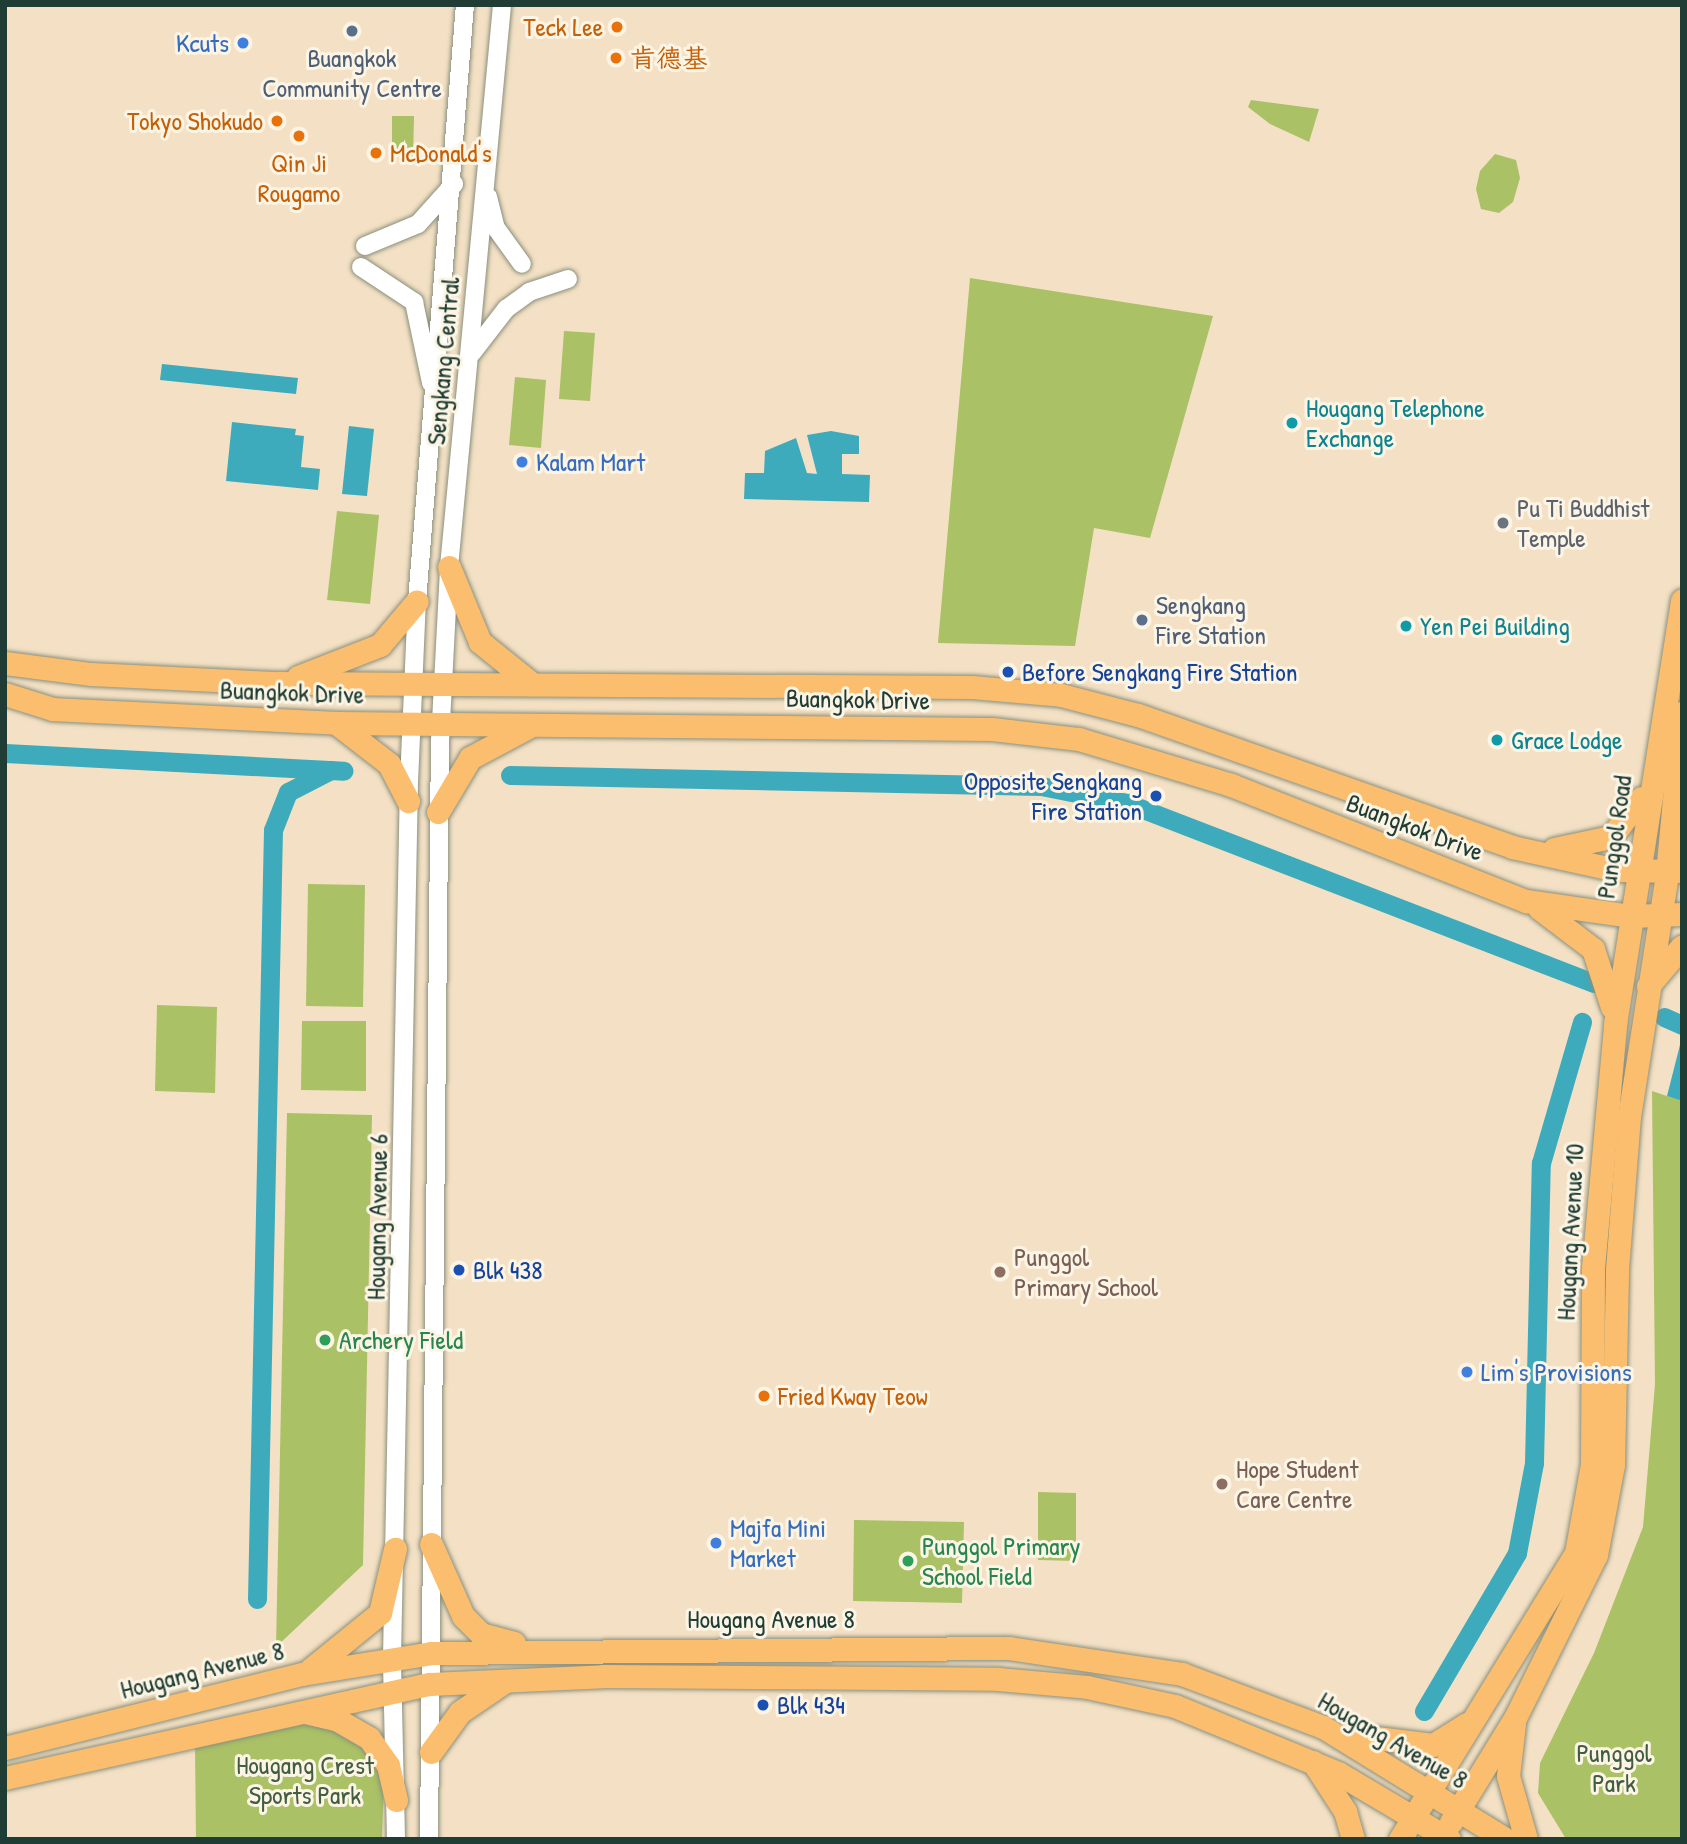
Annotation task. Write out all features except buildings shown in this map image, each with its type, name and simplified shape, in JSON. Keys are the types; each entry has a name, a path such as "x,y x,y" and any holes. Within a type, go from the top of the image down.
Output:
{"main road":[{"path":"449,567 480,642 532,684"},
{"name":"Punggol Road","path":"1632,916 1648,787 1682,600"},
{"path":"278,683 380,645 416,601"},
{"name":"Buangkok Drive","path":"5,663 91,674 278,683 972,687 1061,695 1138,715 1512,847 1637,872 1674,872"},
{"name":"Buangkok Drive","path":"5,694 53,709 336,723 538,722 992,729 1079,739 1231,785 1526,901 1632,916 1670,916"},
{"name":"Punggol Road","path":"1670,916 1681,718"},
{"path":"438,812 470,758 538,722"},
{"path":"336,723 389,764 408,801"},
{"path":"1512,847 1588,846 1611,837 1627,824 1648,787"},
{"path":"1526,901 1593,949 1615,1024"},
{"name":"Hougang Avenue 10","path":"1400,1839 1432,1792 1576,1553 1592,1464 1593,1268 1615,1024 1632,916"},
{"name":"Hougang Avenue 10","path":"1444,1837 1515,1718 1596,1555 1610,1478 1619,1244 1648,986 1670,916"},
{"path":"1648,986 1682,946"},
{"path":"431,1544 457,1608 481,1634 552,1648"},
{"path":"302,1674 380,1613 394,1549"},
{"name":"Hougang Avenue 8","path":"5,1748 302,1674 431,1653 552,1648 1062,1653 1182,1674 1323,1727 1505,1839"},
{"path":"431,1752 460,1713 507,1680"},
{"name":"Hougang Avenue 8","path":"5,1778 291,1710 430,1684 507,1680 1051,1682 1175,1706 1313,1762 1416,1816 1444,1837"},
{"path":"291,1710 327,1716 369,1738 388,1765 396,1800"},
{"path":"1323,1727 1391,1744 1433,1745 1450,1740 1479,1712"},
{"path":"1515,1718 1508,1776 1526,1839"},
{"path":"1313,1762 1345,1811 1353,1839"}],"street":[{"name":"Sengkang Central","path":"411,722 416,601 436,415 465,5"},
{"name":"Sengkang Central","path":"441,722 449,567 502,5"},
{"path":"365,246 418,224 454,184"},
{"path":"484,184 496,229 522,264"},
{"path":"361,267 414,302 436,415"},
{"path":"468,359 506,309 529,292 568,279"},
{"name":"Hougang Avenue 6","path":"396,1839 392,1659 411,722"},
{"path":"429,1839 441,722"}],"green space":[{"path":"1251,100 1319,109 1309,142 1270,124 1248,107"},
{"path":"392,116 414,116 413,161 392,154"},
{"path":"1495,154 1516,160 1520,178 1513,202 1499,213 1481,209 1476,189 1480,171"},
{"path":"970,278 1213,316 1150,538 1094,528 1075,646 938,643"},
{"path":"564,331 595,333 590,401 559,399"},
{"path":"515,377 546,380 541,448 509,445"},
{"path":"337,511 379,515 370,604 327,600"},
{"path":"308,884 365,885 363,1007 306,1006"},
{"path":"157,1005 217,1007 215,1093 155,1091"},
{"path":"302,1021 366,1021 366,1091 301,1090"},
{"name":"Punggol Park","path":"1652,1091 1682,1101 1682,1839 1566,1839 1538,1793 1540,1763 1594,1653 1643,1527 1655,1384"},
{"name":"Archery Field","path":"287,1113 372,1115 363,1565 276,1647"},
{"path":"1038,1492 1076,1493 1076,1561 1038,1560"},
{"name":"Punggol Primary School Field","path":"854,1520 964,1522 962,1603 853,1601"},
{"name":"Hougang Crest Sports Park","path":"320,1722 363,1745 384,1779 382,1839 196,1839 195,1745 261,1727"}],"water":[{"path":"162,364 298,378 296,394 160,380"},
{"path":"232,422 296,429 295,435 304,436 301,467 320,469 318,490 226,481"},
{"path":"349,426 374,429 367,496 342,494"},
{"path":"831,431 859,436 859,454 842,454 842,474 870,475 869,502 744,499 745,473 764,473 765,451 796,438 807,473 817,474 807,435"},
{"path":"1682,1037 1682,1101 1667,1096"}],"waterway":[{"path":"5,753 344,771"},
{"path":"257,1599 273,830 288,792 331,770"},
{"path":"510,775 1041,786 1127,803 1593,983"},
{"path":"1664,1017 1682,1025"},
{"path":"1424,1711 1517,1553 1534,1463 1541,1163 1582,1022"}],"place":[{"name":"Teck Lee","path":"617,27"},
{"name":"Buangkok Community Centre","path":"352,31"},
{"name":"Kcuts","path":"243,43"},
{"name":"肯德基","path":"616,58"},
{"name":"Tokyo Shokudo","path":"277,121"},
{"name":"Qin Ji Rougamo","path":"299,136"},
{"name":"McDonald's","path":"376,153"},
{"name":"Hougang Telephone Exchange","path":"1292,423"},
{"name":"Kalam Mart","path":"522,462"},
{"name":"Pu Ti Buddhist Temple","path":"1503,523"},
{"name":"Sengkang Fire Station","path":"1142,620"},
{"name":"Yen Pei Building","path":"1406,626"},
{"name":"Before Sengkang Fire Station","path":"1008,672"},
{"name":"Grace Lodge","path":"1497,740"},
{"name":"Opposite Sengkang Fire Station","path":"1156,796"},
{"name":"Blk 438","path":"459,1270"},
{"name":"Punggol Primary School","path":"1000,1272"},
{"name":"Archery Field","path":"325,1340"},
{"name":"Lim's Provisions","path":"1467,1372"},
{"name":"Fried Kway Teow","path":"764,1396"},
{"name":"Hope Student Care Centre","path":"1222,1484"},
{"name":"Majfa Mini Market","path":"716,1543"},
{"name":"Punggol Primary School Field","path":"908,1561"},
{"name":"Blk 434","path":"763,1705"}]}
